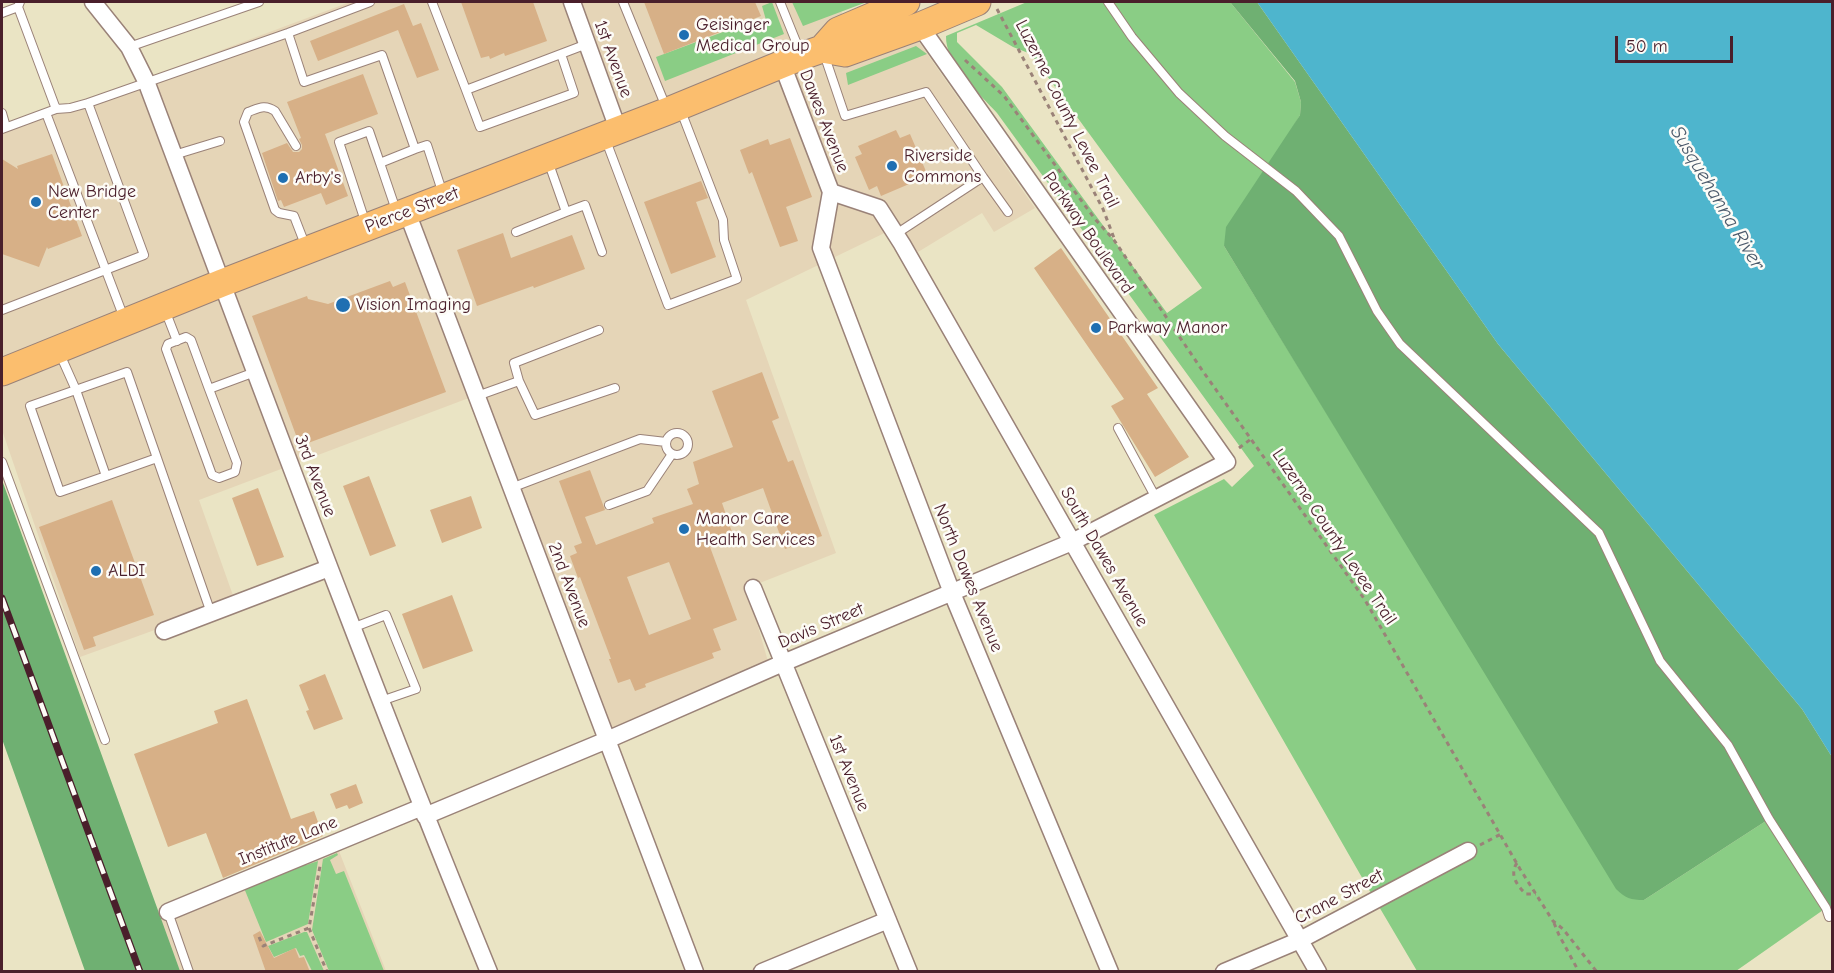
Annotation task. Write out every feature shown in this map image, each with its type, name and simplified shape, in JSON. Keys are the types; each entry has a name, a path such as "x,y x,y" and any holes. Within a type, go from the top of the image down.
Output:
{"main road":[{"name":"Pierce Street","path":"2,372 222,283 802,56 838,31 906,2"},
{"name":"Pierce Street","path":"802,56 845,53 920,26 976,2"}],"street":[{"name":"3rd Avenue","path":"93,2 129,47 146,81 352,628 489,972"},
{"name":"1st Avenue","path":"572,2 587,44 611,132"},
{"name":"Parkway Boulevard","path":"920,26 1227,462"},
{"name":"Dawes Avenue","path":"802,56 831,192"},
{"name":"South Dawes Avenue","path":"831,192 879,208 896,234 1318,972"},
{"name":"North Dawes Avenue","path":"831,192 821,248 951,592 1110,972"},
{"name":"2nd Avenue","path":"403,214 477,396 695,972"},
{"name":"Davis Street","path":"423,811 607,740 783,663 1072,542 1227,462"},
{"path":"164,631 329,568"},
{"name":"1st Avenue","path":"753,588 909,972"},
{"name":"Institute Lane","path":"168,912 423,811"},
{"name":"Crane Street","path":"1224,972 1300,940 1468,851"},
{"path":"762,972 888,920"}],"lane":[{"path":"129,47 259,2"},
{"path":"2,113 4,128 56,109 88,103 370,2"},
{"path":"432,2 480,127 574,93 561,54"},
{"path":"611,132 668,305 737,279 724,240 723,220 674,108 622,2"},
{"path":"780,2 802,56 845,116 926,92 1008,212"},
{"path":"1108,2 1132,37 1179,93 1225,136 1296,191 1339,236 1377,310 1400,344 1599,533 1660,661 1728,745 1769,819 1826,908 1829,917"},
{"path":"2,13 19,4 56,109"},
{"path":"288,33 304,82 382,55 416,149"},
{"path":"466,90 587,44"},
{"path":"2,310 144,255 88,103"},
{"path":"296,146 275,111 264,106 248,112 244,122 275,210 294,216 307,250"},
{"path":"46,113 125,322"},
{"path":"367,228 339,142 369,131 380,163 403,214"},
{"path":"174,155 220,141"},
{"path":"380,163 427,145 444,198"},
{"path":"546,157 566,212"},
{"path":"896,234 983,177"},
{"path":"516,232 585,205 602,252"},
{"path":"164,307 177,341"},
{"path":"599,330 514,363 519,381 535,415 615,388"},
{"path":"186,337 191,340 209,389 237,463 235,472 219,478 212,475 166,349 168,344 186,337"},
{"path":"57,349 76,390 106,476"},
{"path":"156,458 60,492 30,406 126,372 211,613"},
{"path":"209,389 255,372"},
{"path":"477,396 519,381"},
{"path":"1118,428 1156,498"},
{"path":"674,433 681,434 687,439 688,446 684,452 677,455 672,454 666,447 668,437 674,433"},
{"path":"511,488 640,439 666,442"},
{"path":"609,505 647,490 672,454"},
{"path":"2,462 105,740"},
{"path":"352,628 386,615 416,689 381,701"},
{"path":"168,912 189,972"}],"path":[{"name":"Luzerne County Levee Trail","path":"993,2 1103,209 1114,240"},
{"name":"Luzerne County Levee Trail","path":"965,60 1004,96 1095,219 1114,240 1202,370 1365,600 1553,921 1579,972"},
{"path":"1239,448 1251,439"},
{"path":"1486,842 1501,834"},
{"path":"321,858 309,928 327,972"},
{"path":"1517,863 1514,867 1515,880 1526,894 1536,894"},
{"name":"Luzerne County Levee Trail","path":"1553,921 1563,929 1597,972"},
{"path":"259,937 263,948 309,928"}],"shaded area":[{"path":"350,2 837,2 843,15 914,35 1035,208 994,232 982,213 918,252 899,226 746,300 836,553 747,588 769,665 609,730 482,393 199,500 235,601 80,657 2,430 2,132"},
{"path":"337,846 386,971 152,971 135,925"}],"green space":[{"path":"772,2 784,34 665,81 656,57 747,23 749,28 766,20 762,6"},
{"path":"792,2 867,2 803,26"},
{"path":"1027,2 1230,2 1295,82 1301,102 1300,115 1224,246 1402,536 1644,900 1769,819 1826,908 1736,971 1417,971 1154,515 1224,479 1232,487 1254,466 997,113 957,68 947,47 946,36","holes":["976,25 1013,47 1031,54 1202,288 1167,313 1002,87 957,42 957,33"]},
{"path":"1230,2 1257,2 1498,344 1802,709 1832,757 1832,922 1769,819 1644,900 1628,898 1616,889 1224,246 1226,227 1300,115 1301,102 1295,81"},
{"path":"916,46 927,54 848,85 846,73"},
{"path":"2,480 180,971 85,971 2,739"},
{"path":"337,853 338,855 330,860 336,874 344,871 384,971 329,971 312,930 323,859"},
{"path":"318,861 308,924 266,942 244,888 305,862 306,865"},
{"path":"307,932 324,971 312,971 304,955 300,956 296,948 274,957 268,946"}],"water":[{"name":"Susquehanna River","path":"1257,2 1832,2 1832,757 1802,709 1498,344"}],"building":[{"path":"461,2 533,2 547,41 505,56 504,53 490,59 489,56 481,58"},
{"name":"Geisinger Medical Group","path":"644,2 755,2 761,16 664,54"},
{"path":"404,4 413,26 421,23 439,70 417,78 398,30 318,61 310,41"},
{"path":"363,74 378,114 325,134 348,196 326,205 321,193 284,207 281,200 278,201 262,153 287,143 293,152 299,152 302,149 299,139 301,138 287,102"},
{"name":"Riverside Commons","path":"896,130 900,138 910,134 928,176 881,196 877,186 869,190 855,157 862,154 858,146"},
{"path":"790,138 812,197 786,207 798,241 780,247 752,172 749,174 740,150 768,139 770,145"},
{"name":"New Bridge Center","path":"52,154 82,236 48,249 47,247 39,267 2,254 2,159 18,169 17,166"},
{"path":"701,181 708,198 696,202 716,257 671,274 644,202"},
{"path":"503,233 511,258 572,235 585,269 477,306 457,250"},
{"name":"Parkway Manor","path":"1061,248 1158,388 1147,394 1189,457 1155,477 1111,406 1124,399 1034,268"},
{"path":"390,281 393,287 405,282 446,392 300,446 252,316 307,296 308,299 328,304"},
{"name":"Manor Care Health Services","path":"762,372 779,418 772,421 788,462 793,460 822,536 785,549 763,488 722,503 734,538 710,547 737,620 713,629 721,650 712,653 714,658 645,684 646,687 635,691 630,679 618,683 609,659 611,659 570,556 577,553 574,546 582,543 559,481 590,470 605,510 585,517 596,545 654,523 652,518 693,504 687,489 699,484 693,462 733,447 712,391","holes":["669,562 691,619 649,635 627,577"]},
{"path":"369,476 396,546 370,556 343,486"},
{"path":"258,488 284,557 257,566 232,498"},
{"path":"471,496 482,528 442,543 430,510"},
{"name":"ALDI","path":"112,500 154,615 93,637 96,646 84,650 39,527"},
{"path":"452,595 473,651 423,669 402,614"},
{"path":"325,674 343,719 314,730 299,685"},
{"path":"247,699 291,819 314,811 323,836 223,878 206,833 168,847 134,754 218,723 214,711"},
{"path":"356,784 363,803 349,809 347,805 336,809 330,794"},
{"path":"260,931 274,958 295,948 299,958 304,957 310,972 266,972 253,935"}],"railway":[{"path":"2,598 140,972"}],"place":[{"name":"Geisinger Medical Group","path":"684,35"},
{"name":"Riverside Commons","path":"892,166"},
{"name":"Arby's","path":"283,178"},
{"name":"New Bridge Center","path":"36,202"},
{"name":"Vision Imaging","path":"343,305"},
{"name":"Parkway Manor","path":"1096,328"},
{"name":"Manor Care Health Services","path":"684,529"},
{"name":"ALDI","path":"96,571"}]}
